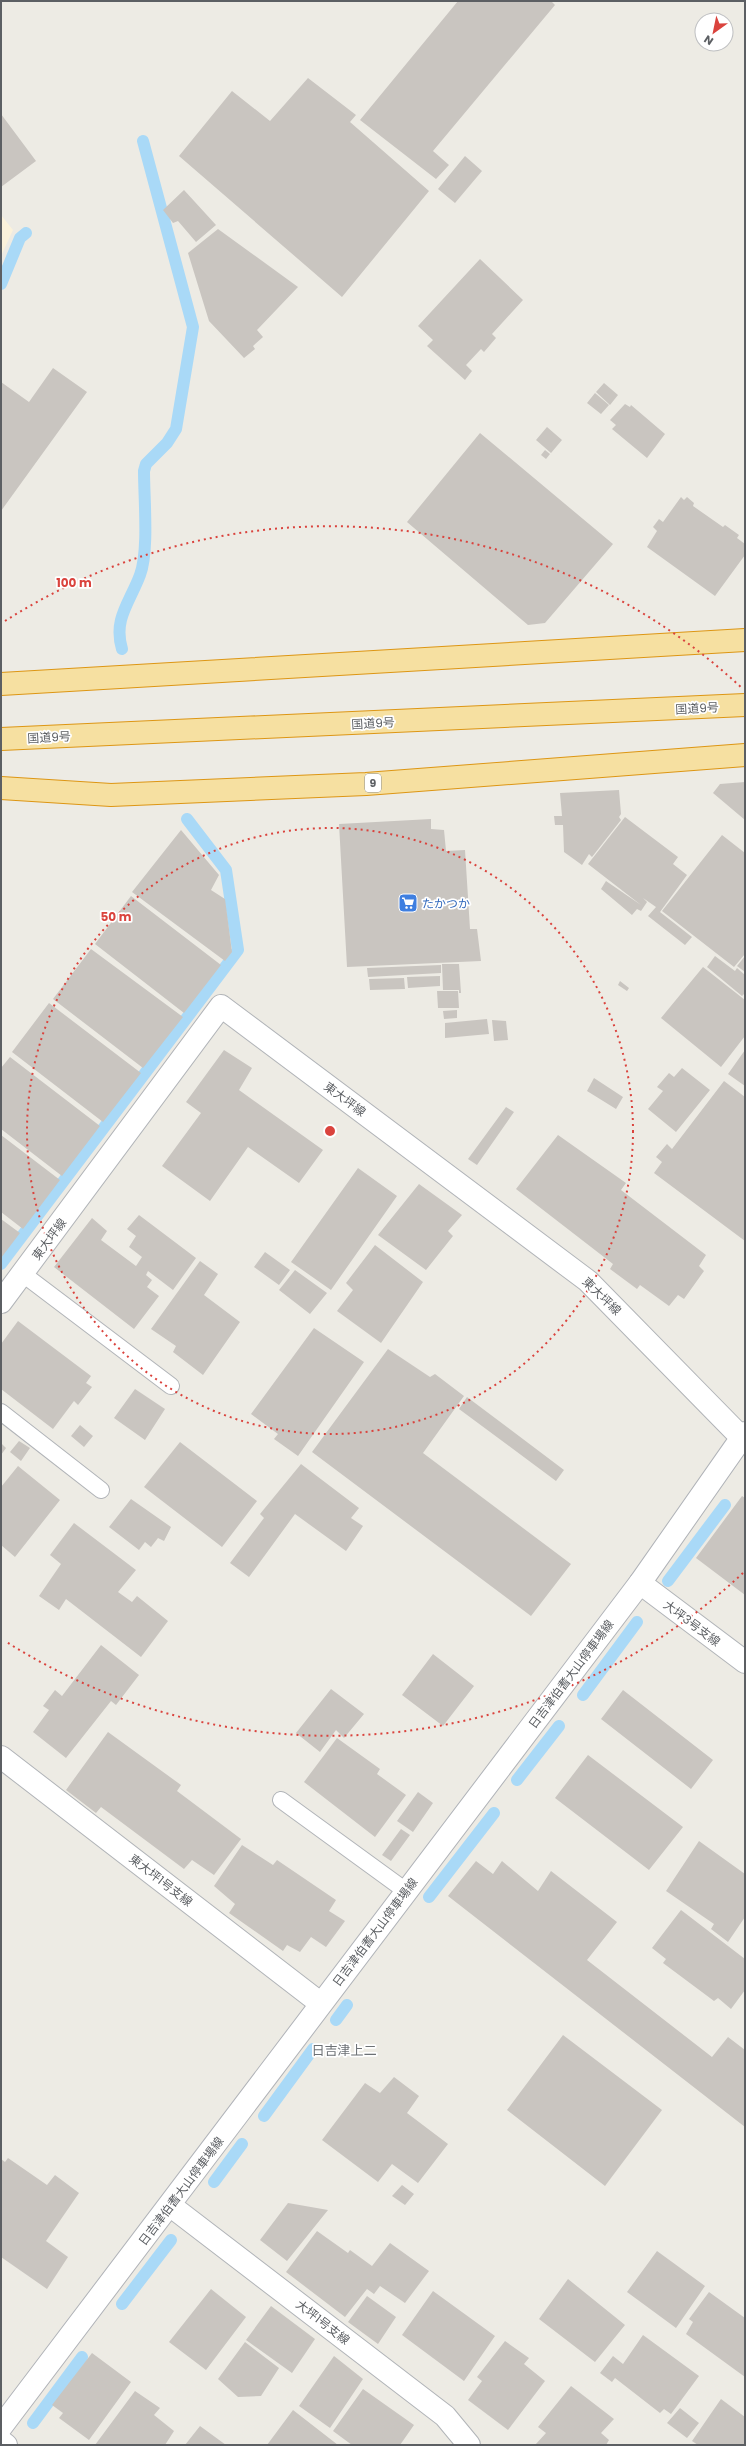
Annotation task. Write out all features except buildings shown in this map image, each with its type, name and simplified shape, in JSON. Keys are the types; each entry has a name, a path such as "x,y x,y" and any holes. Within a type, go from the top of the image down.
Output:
{"highway":[{"path":"1,684 745,640"},
{"name":"国道9号","path":"1,739 706,708 745,705"},
{"name":"9","path":"1,788 111,795 366,784 745,755"}],"street":[{"name":"東大坪線","path":"1,1302 221,1006 588,1281 743,1436"},
{"name":"日吉津伯耆大山停車場線","path":"1,2427 171,2206 320,2003 640,1583 743,1436"},
{"name":"大坪3号支線","path":"640,1583 745,1662"},
{"name":"東大坪1号支線","path":"1,1758 320,2003"},
{"name":"大坪1号支線","path":"171,2206 445,2416 469,2445"},
{"path":"1,2441 6,2445"}],"lane":[{"path":"23,1274 171,1386"},
{"path":"1,1412 101,1490"},
{"path":"281,1800 406,1891"}],"shaded area":[{"path":"1,215 13,230 1,256"}],"waterway":[{"path":"122,649 120,638 121,620 143,565 145,539 144,471 146,464 167,443 176,429 193,327 143,141"},
{"path":"1,284 20,238 26,233"},
{"path":"1,1264 238,950 226,870 187,819"},
{"path":"668,1581 725,1505"},
{"path":"583,1695 637,1622"},
{"path":"517,1780 559,1726"},
{"path":"429,1897 494,1813"},
{"path":"336,2020 347,2005"},
{"path":"264,2116 313,2049"},
{"path":"214,2182 242,2144"},
{"path":"122,2304 171,2240"},
{"path":"33,2423 82,2357"}],"place":[{"name":"たかつか","path":"408,903"}],"district":[{"name":"日吉津上二","path":"344,2050"}]}
